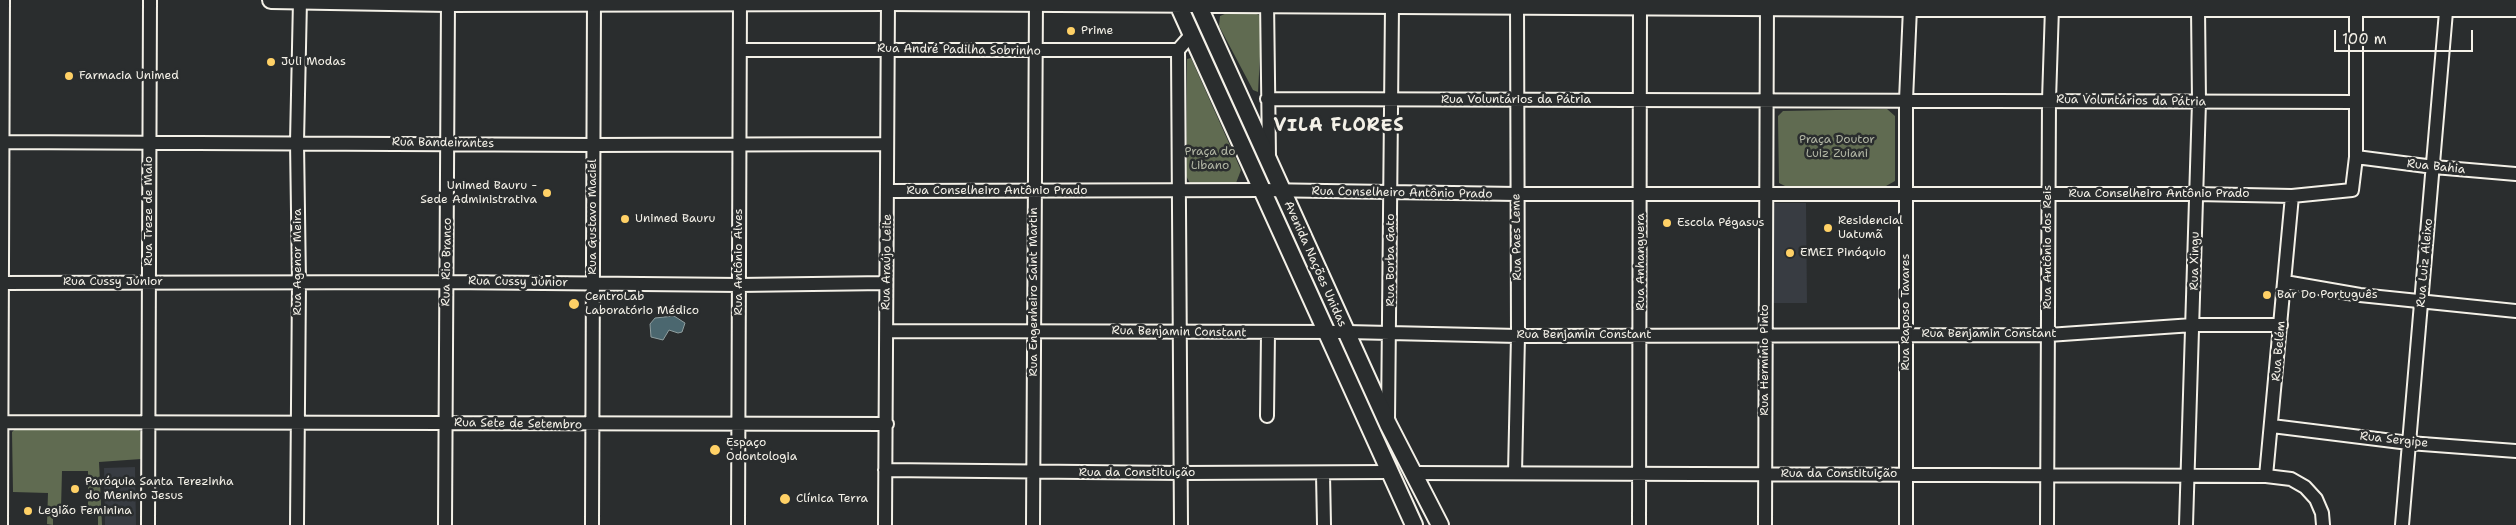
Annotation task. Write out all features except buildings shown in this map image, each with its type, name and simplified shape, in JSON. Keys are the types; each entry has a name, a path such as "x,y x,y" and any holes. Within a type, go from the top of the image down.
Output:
{"main road":[{"path":"271,0 1267,2 1392,6 1517,3 1772,3 1910,8 2053,4 2509,5"},
{"name":"Avenida Nações Unidas","path":"1197,2 1388,424 1440,525"},
{"name":"Avenida Nações Unidas","path":"1178,3 1414,525"}],"street":[{"path":"2,525 1,142 3,0"},
{"name":"Rua Treze de Maio","path":"148,525 150,0"},
{"name":"Rua Agenor Meira","path":"297,525 299,282 297,142 300,0"},
{"name":"Rua Rio Branco","path":"445,525 448,1"},
{"name":"Rua Gustavo Maciel","path":"592,525 594,1"},
{"name":"Rua Antônio Alves","path":"738,525 740,1"},
{"name":"Rua Araújo Leite","path":"885,525 888,1"},
{"name":"Rua Engenheiro Saint Martin","path":"1033,525 1036,2"},
{"path":"1267,2 1269,161"},
{"name":"Rua Paes Leme","path":"1515,474 1518,336 1516,194 1517,3"},
{"path":"1772,3 1765,102 1767,194 1906,194"},
{"name":"Rua Anhanguera","path":"1640,4 1640,525"},
{"name":"Rua Antônio dos Reis","path":"2047,525 2049,100 2053,4"},
{"name":"Rua Xingu","path":"2186,525 2199,102 2194,4"},
{"path":"2356,157 2360,4"},
{"name":"Rua Luiz Aleixo","path":"2402,525 2447,5"},
{"name":"Rua Borba Gato","path":"1388,424 1391,334 1392,6"},
{"name":"Rua Raposo Tavares","path":"1906,525 1906,100 1910,8"},
{"path":"1181,525 1182,474 1178,331 1178,50 1192,34"},
{"name":"Rua André Padilha Sobrinho","path":"740,50 888,48 1035,51 1178,50"},
{"name":"Rua Voluntários da Pátria","path":"1267,99 1765,102"},
{"path":"1765,102 1906,100"},
{"name":"Rua Voluntários da Pátria","path":"1906,100 2356,102"},
{"name":"Rua Bandeirantes","path":"1,142 593,145 886,144"},
{"name":"Rua Bahia","path":"2356,157 2434,167 2516,174"},
{"name":"Rua Conselheiro Antônio Prado","path":"1906,194 2196,194 2292,196 2352,190 2356,157"},
{"name":"Rua Conselheiro Antônio Prado","path":"888,191 1262,190 1516,194 1767,194"},
{"name":"Rua Hermínio Pinto","path":"1765,525 1767,194"},
{"name":"Rua Belém","path":"2266,476 2292,196"},
{"name":"Rua Cussy Júnior","path":"1,283 446,282 740,285 886,283"},
{"path":"2285,282 2360,295 2516,311"},
{"name":"Rua Benjamin Constant","path":"886,332 1347,332 1518,336 1907,333 2048,335 2193,325 2281,325"},
{"path":"1268,333 1268,416"},
{"name":"Rua Sete de Setembro","path":"1,422 298,422 592,425 887,424"},
{"name":"Rua Sergipe","path":"2272,426 2409,443 2516,451"},
{"name":"Rua da Constituição","path":"885,470 1182,474 1389,472"},
{"name":"Rua da Constituição","path":"1412,473 2266,476 2291,478 2305,487 2316,499 2322,513 2323,525"},
{"path":"1323,474 1324,525"}],"shaded area":[{"name":"EMEI Pinóquio","path":"1773,203 1806,203 1807,303 1773,303"},
{"path":"135,467 136,525 105,525 104,468"}],"green space":[{"path":"1227,13 1254,13 1259,15 1262,20 1258,92 1253,90 1219,26 1220,16"},
{"name":"Praça do Libano","path":"1191,58 1241,170 1236,183 1190,183 1186,176 1187,59"},
{"name":"Praça Doutor Luiz Zuiani","path":"1887,109 1895,116 1895,181 1886,186 1785,186 1779,183 1778,116 1783,111"},
{"path":"15,429 138,429 141,432 141,459 99,462 102,525 98,525 98,508 88,508 88,471 62,471 61,509 53,509 53,525 47,524 48,493 13,492 12,432"}],"water":[{"path":"674,316 685,323 682,332 678,333 669,330 663,340 651,337 650,324 655,318"}],"place":[{"name":"Prime","path":"1071,31"},
{"name":"Juli Modas","path":"271,62"},
{"name":"Farmacia Unimed","path":"69,76"},
{"name":"Unimed Bauru - Sede Administrativa","path":"547,193"},
{"name":"Unimed Bauru","path":"625,219"},
{"name":"Escola Pégasus","path":"1667,223"},
{"name":"Residencial Uatumã","path":"1828,228"},
{"name":"EMEI Pinóquio","path":"1790,253"},
{"name":"Bar Do Português","path":"2267,295"},
{"name":"CentroLab Laboratório Médico","path":"574,304"},
{"name":"Espaço Odontologia","path":"715,450"},
{"name":"Paróquia Santa Terezinha do Menino Jesus","path":"75,489"},
{"name":"Clínica Terra","path":"785,499"},
{"name":"Legião Feminina","path":"28,511"}],"district":[{"name":"VILA FLORES","path":"1339,126"}]}
